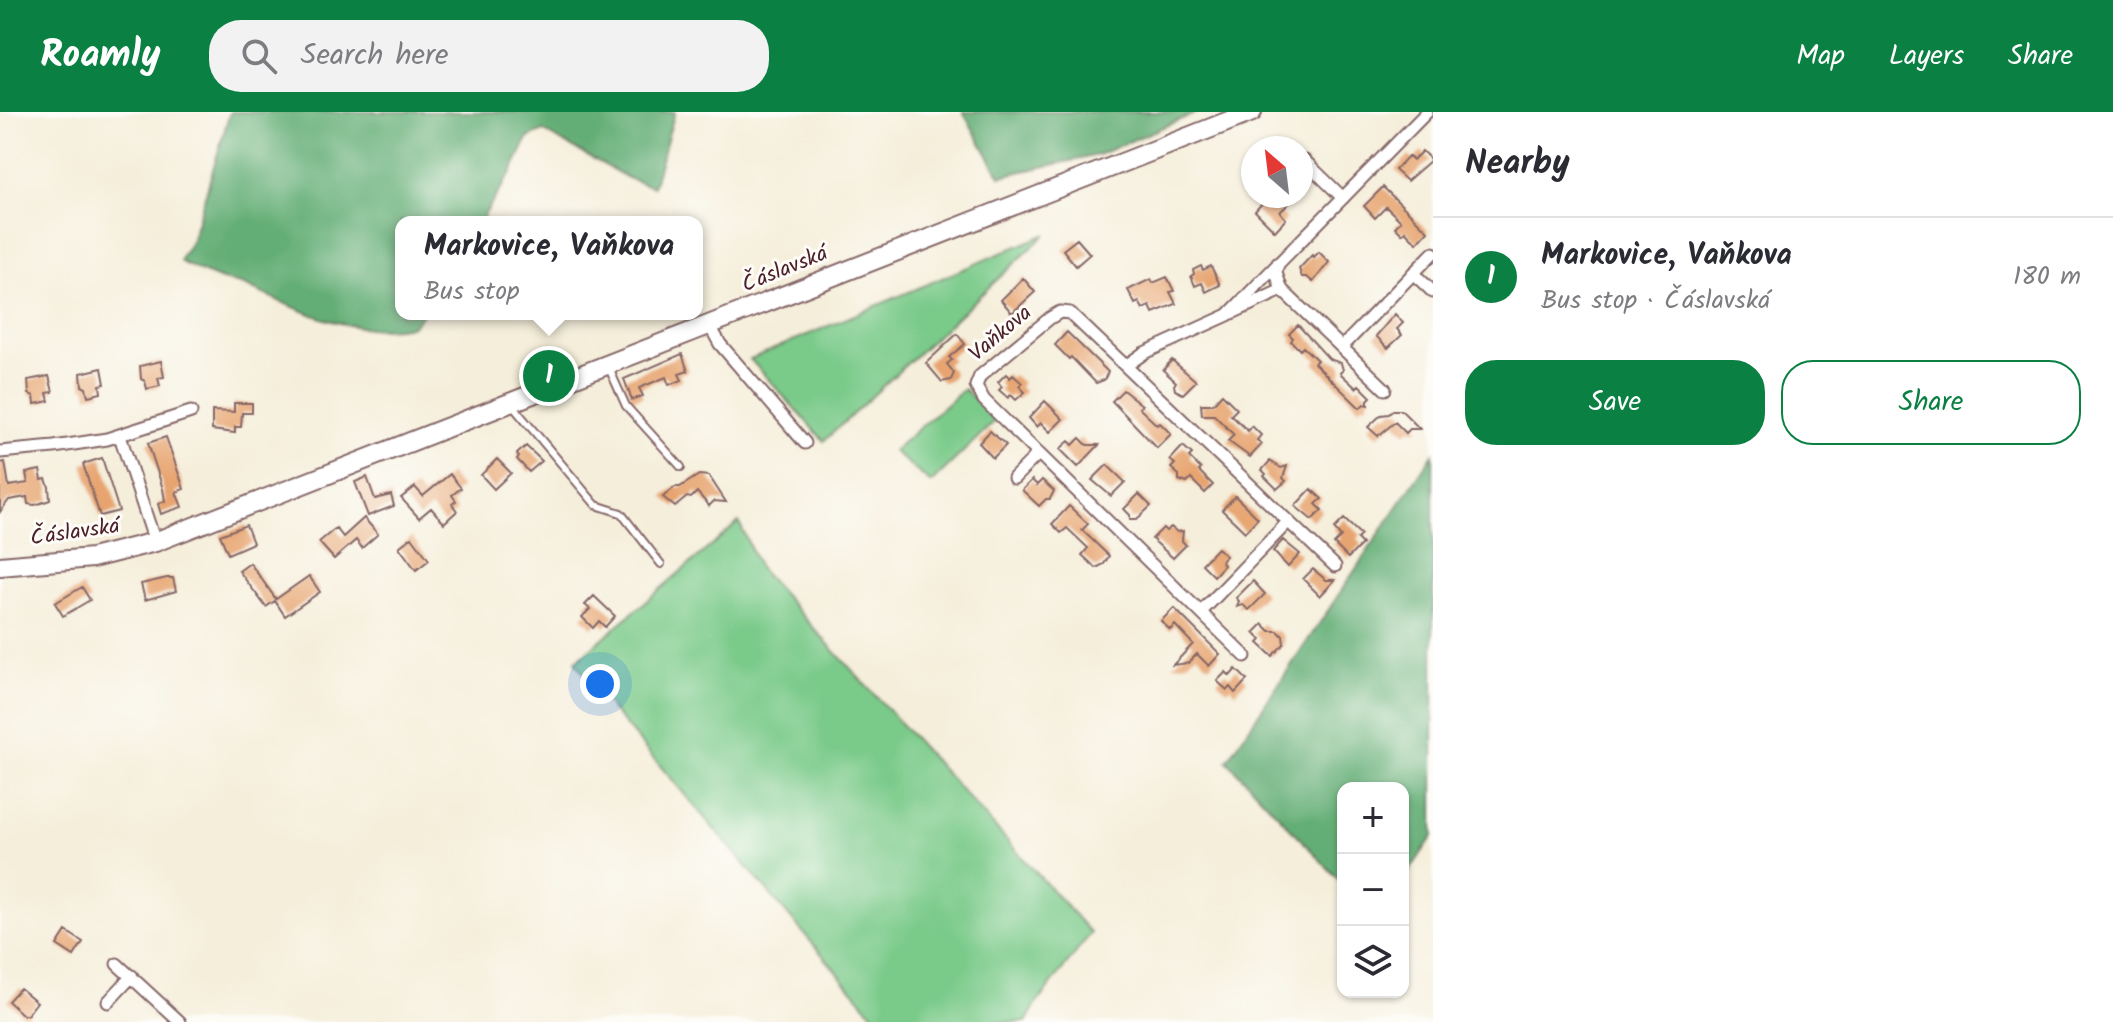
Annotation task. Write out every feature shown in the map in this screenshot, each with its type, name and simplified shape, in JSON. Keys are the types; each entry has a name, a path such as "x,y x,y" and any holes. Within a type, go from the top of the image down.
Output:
{"main road":[{"name":"Čáslavská","path":"0,566 92,558 155,542 1252,112"}],"street":[{"path":"1228,315 1427,112"},
{"path":"1313,169 1343,198"},
{"path":"1342,347 1433,253"},
{"path":"1279,263 1276,273 1282,290 1385,389"},
{"path":"1413,273 1433,292"},
{"path":"1127,365 1144,353 1282,290"},
{"name":"Vaňkova","path":"1245,656 980,396 976,386 980,376 1050,318 1065,312 1075,316 1335,566"},
{"path":"710,326 720,344 805,443"},
{"path":"0,452 120,436 191,412"},
{"name":"Čáslavská","path":"120,436 155,542"},
{"path":"1014,478 1038,454"},
{"path":"1201,612 1288,522"},
{"path":"117,964 180,1022"},
{"path":"108,1002 132,976"}],"lane":[{"path":"608,366 626,406 681,467"},
{"path":"511,404 596,505 621,513 661,564"}],"green space":[{"path":"230,112 675,112 653,187 628,178 543,131 528,138 484,216 395,216 395,320 418,320 412,326 389,329 346,325 244,285 208,275 180,261 193,237"},
{"path":"963,112 1198,112 1098,155 1000,176"},
{"path":"1046,234 824,441 750,359"},
{"path":"964,389 996,420 931,483 893,451"},
{"path":"1433,454 1433,836 1409,872 1409,782 1337,782 1337,878 1227,761"},
{"path":"739,522 759,568 1091,933 1026,1022 880,1022 613,711 575,662"}],"building":[{"path":"1422,151 1431,160 1407,181 1395,170 1408,156 1413,160"},
{"path":"1383,187 1428,231 1417,243 1405,231 1402,234 1395,227 1401,221 1386,207 1375,218 1364,206"},
{"path":"1258,208 1284,208 1280,212 1286,219 1275,231 1255,211"},
{"path":"1077,239 1090,254 1076,266 1063,250"},
{"path":"1319,252 1329,262 1313,282 1302,277 1299,269"},
{"path":"1201,266 1203,270 1211,266 1220,285 1206,292 1202,283 1195,286 1191,276 1193,270"},
{"path":"1167,277 1176,304 1153,313 1150,306 1143,309 1139,302 1135,304 1128,290 1151,279 1153,283"},
{"path":"1023,278 1035,292 1012,313 1001,300"},
{"path":"1395,314 1403,323 1397,329 1402,335 1388,348 1376,336"},
{"path":"1298,325 1329,359 1341,363 1343,370 1340,373 1371,397 1368,405 1360,408 1314,363 1317,360 1291,341 1293,338 1289,334"},
{"path":"1067,332 1108,372 1104,380 1096,383 1055,345"},
{"path":"957,334 965,344 949,357 952,360 947,364 954,373 951,380 942,382 926,363"},
{"path":"682,354 688,371 679,374 682,380 669,385 666,377 639,388 643,396 632,400 624,379"},
{"path":"1172,360 1196,381 1183,394 1175,390 1176,382 1163,370"},
{"path":"161,361 164,377 158,378 160,386 147,389 145,381 141,379 140,366"},
{"path":"102,368 105,384 100,385 101,393 88,396 86,388 82,386 81,373"},
{"path":"1006,374 1010,378 1013,375 1022,383 1019,386 1025,392 1016,400 999,390 1002,387 998,382"},
{"path":"49,376 53,392 47,393 49,401 35,404 34,396 29,394 28,380"},
{"path":"1123,390 1142,405 1139,408 1157,425 1160,423 1171,434 1157,448 1112,401"},
{"path":"1222,394 1237,409 1231,415 1248,431 1252,426 1261,435 1257,440 1262,444 1250,457 1228,441 1234,435 1214,415 1202,415 1201,404 1213,404"},
{"path":"1045,401 1063,419 1050,432 1041,423 1037,427 1029,418"},
{"path":"234,403 252,403 252,413 242,413 241,427 235,427 235,433 212,430 212,411 234,412"},
{"path":"1401,410 1420,429 1410,429 1406,433 1395,422 1378,436 1368,427 1381,415"},
{"path":"990,431 1006,445 993,458 979,443"},
{"path":"166,437 184,489 176,492 182,507 161,514 158,504 165,501 163,489 148,443"},
{"path":"1080,438 1087,445 1099,445 1078,467 1060,449 1069,441 1073,445"},
{"path":"526,446 542,461 529,472 517,459 517,454"},
{"path":"1183,446 1192,454 1189,457 1201,469 1199,471 1213,485 1205,493 1191,479 1187,483 1179,480 1179,475 1171,468 1175,464 1170,460"},
{"path":"102,458 119,511 100,516 83,464"},
{"path":"497,459 511,473 494,489 481,475"},
{"path":"1270,461 1281,468 1287,466 1283,478 1286,481 1277,489 1262,470"},
{"path":"5,462 9,486 28,483 26,473 40,470 42,480 46,479 49,487 50,500 35,505 28,504 27,497 9,500 0,512 0,463"},
{"path":"1107,465 1125,482 1111,496 1092,480"},
{"path":"450,474 461,488 452,495 456,501 452,504 457,511 444,523 431,508 419,518 401,498 415,487 423,496"},
{"path":"699,475 709,476 726,502 714,501 709,506 697,492 675,507 663,497 675,487"},
{"path":"367,477 375,499 391,495 394,506 368,516 355,482"},
{"path":"1032,480 1037,485 1042,480 1054,491 1050,499 1039,506 1022,490"},
{"path":"1311,489 1322,499 1316,504 1322,510 1312,520 1295,506"},
{"path":"1139,494 1151,506 1137,519 1130,519 1124,509"},
{"path":"1235,496 1258,518 1245,532 1222,510"},
{"path":"1069,506 1088,524 1082,530 1109,556 1104,564 1096,568 1082,555 1088,548 1067,528 1061,533 1052,524"},
{"path":"364,518 378,534 362,548 356,540 334,559 319,542 336,528 343,537"},
{"path":"1344,519 1361,535 1357,539 1362,544 1348,558 1334,544 1341,537 1334,529"},
{"path":"246,525 253,543 228,554 220,535"},
{"path":"1171,527 1177,532 1183,531 1182,541 1186,545 1173,558 1152,539 1163,528 1166,531"},
{"path":"412,537 429,560 416,570 399,547"},
{"path":"1283,540 1300,554 1288,567 1273,551"},
{"path":"1217,548 1226,556 1221,561 1224,565 1214,576 1202,564"},
{"path":"250,563 276,599 309,576 320,592 285,616 275,601 266,607 239,571"},
{"path":"1313,569 1326,580 1335,580 1320,596 1303,579"},
{"path":"173,578 176,591 145,600 141,584"},
{"path":"1253,581 1265,594 1249,610 1243,605 1237,607 1239,601 1236,598"},
{"path":"82,587 90,600 63,616 55,603"},
{"path":"594,596 615,616 605,627 599,621 593,628 582,617 590,609 585,605"},
{"path":"1174,608 1220,654 1209,666 1197,654 1188,663 1173,665 1193,644 1175,625 1170,630 1161,621"},
{"path":"1263,624 1270,631 1278,631 1283,636 1284,644 1272,656 1258,643 1261,640 1254,633"},
{"path":"1236,669 1247,680 1235,693 1217,681 1226,672 1230,676"},
{"path":"66,931 83,942 74,956 57,945"},
{"path":"20,988 37,1002 27,1015 8,1001"}],"place":[{"name":"Markovice, Vaňkova","path":"549,376"}]}
